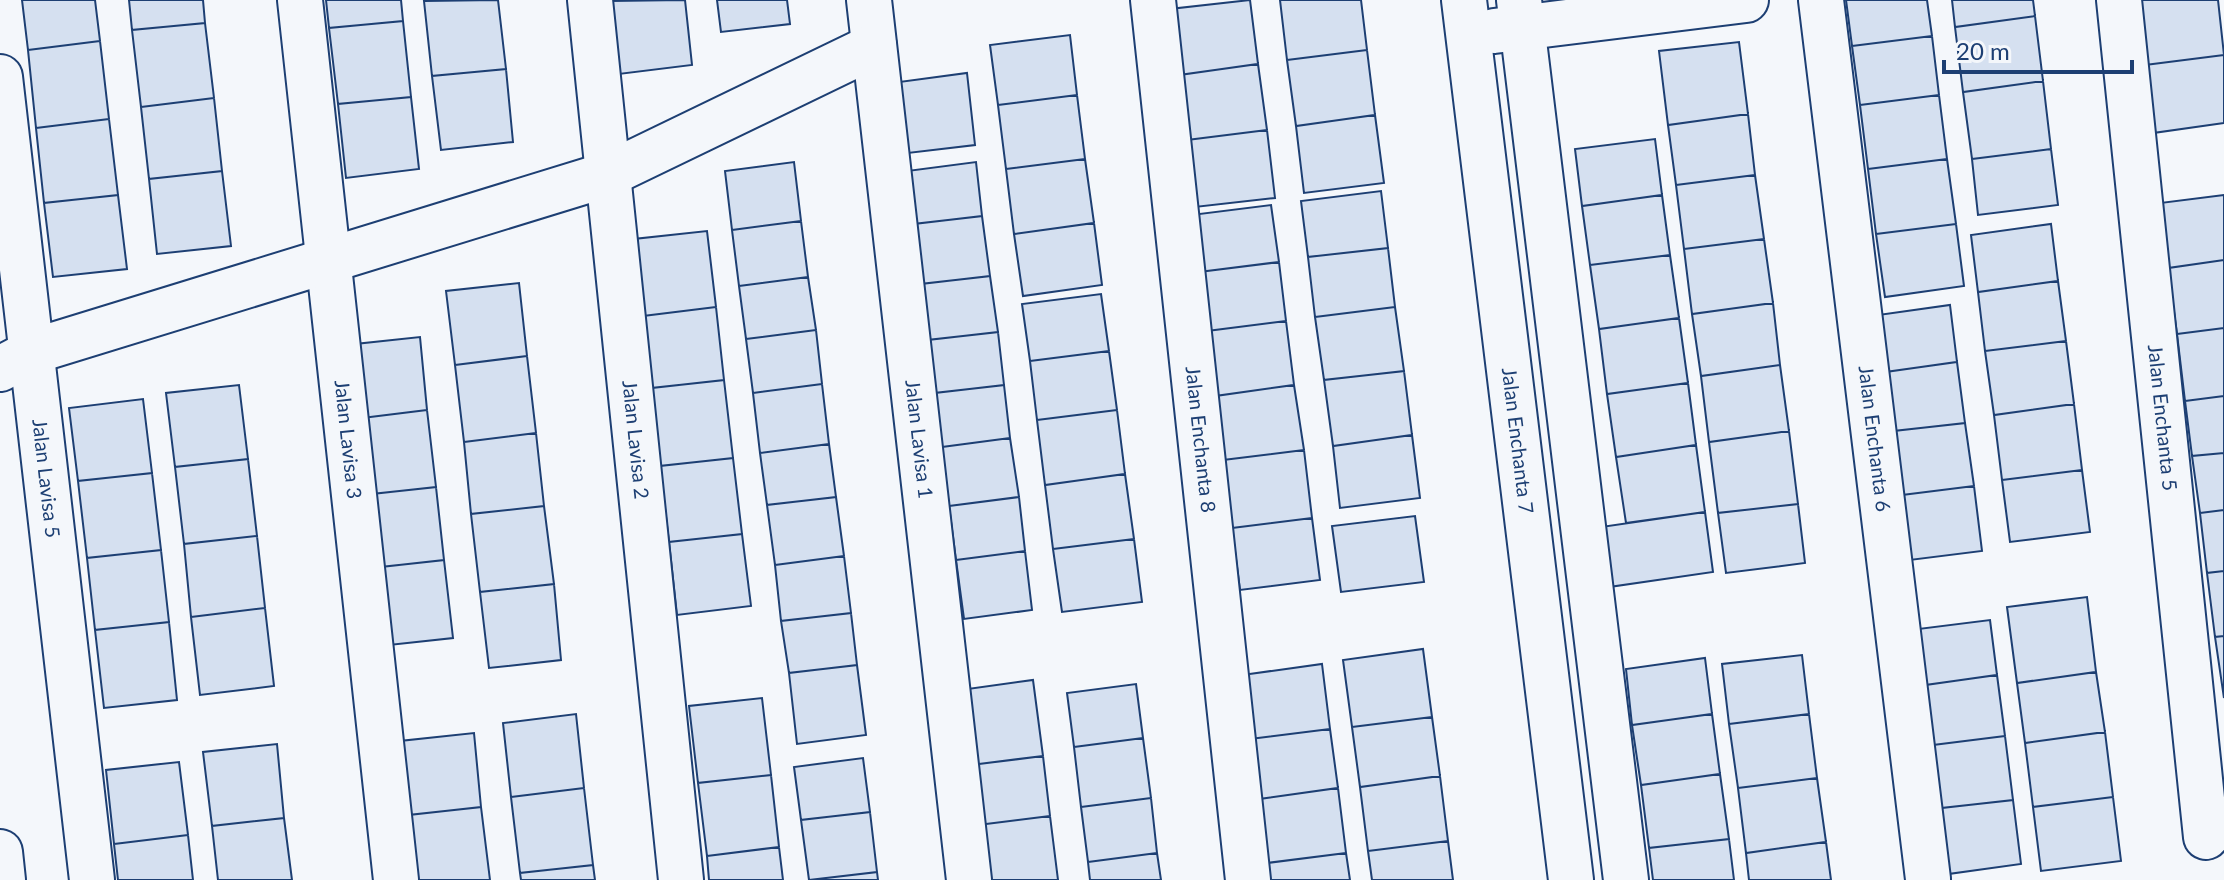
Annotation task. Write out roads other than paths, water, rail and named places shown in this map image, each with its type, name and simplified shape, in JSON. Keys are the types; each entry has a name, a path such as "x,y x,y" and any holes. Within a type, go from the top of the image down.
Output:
{"street":[{"name":"Jalan Lavisa 3","path":"300,0 396,880"},
{"name":"Jalan Lavisa 2","path":"590,0 681,880"},
{"name":"Jalan Lavisa 1","path":"869,0 969,880"},
{"name":"Jalan Enchanta 8","path":"1153,0 1248,880"},
{"path":"1466,17 1746,0"},
{"name":"Jalan Enchanta 6","path":"1821,0 1928,879"},
{"name":"Jalan Enchanta 5","path":"2119,0 2206,837"},
{"path":"1520,14 1626,880"},
{"name":"Jalan Enchanta 7","path":"1466,17 1571,880"},
{"path":"17,360 609,174 874,46"},
{"name":"Jalan Lavisa 5","path":"0,77 17,360 92,880"},
{"path":"0,852 3,880"}]}
